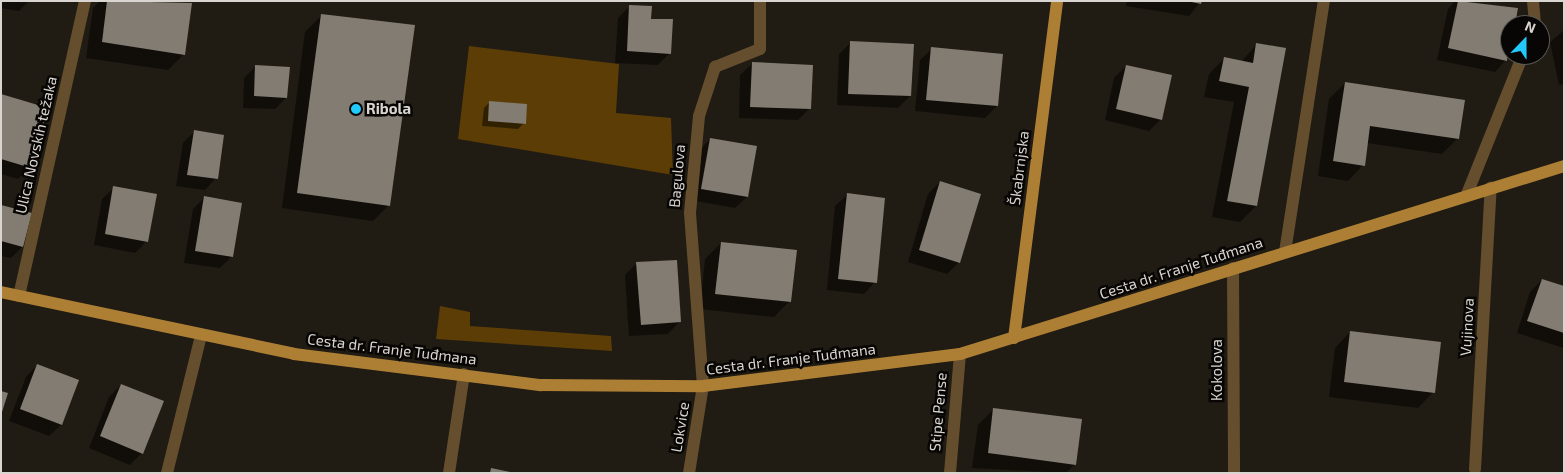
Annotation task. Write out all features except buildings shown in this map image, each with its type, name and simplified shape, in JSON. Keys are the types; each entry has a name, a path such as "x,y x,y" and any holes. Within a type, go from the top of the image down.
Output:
{"main road":[{"name":"Škabrnjska","path":"1014,338 1057,1"},
{"name":"Cesta dr. Franje Tuđmana","path":"1,292 201,336 294,354 541,385 703,386 960,354 1467,194 1564,166"}],"street":[{"name":"Ulica Novskih težaka","path":"19,296 85,1"},
{"name":"Bagulova","path":"703,386 690,213 699,116 715,67 760,49 760,1"},
{"path":"1285,252 1324,1"},
{"path":"1533,1 1534,15"},
{"path":"1467,194 1519,65"},
{"name":"Vujinova","path":"1475,469 1491,187"},
{"name":"Kokolova","path":"1233,268 1234,473"},
{"path":"167,473 201,336"},
{"name":"Stipe Pense","path":"950,473 960,354"},
{"path":"448,473 464,374"},
{"name":"Lokvice","path":"689,473 703,386"}],"shaded area":[{"path":"469,46 619,64 616,113 671,118 673,175 458,139"},
{"path":"440,306 470,312 470,326 611,336 612,351 436,339"}],"place":[{"name":"Ribola","path":"356,109"}]}
